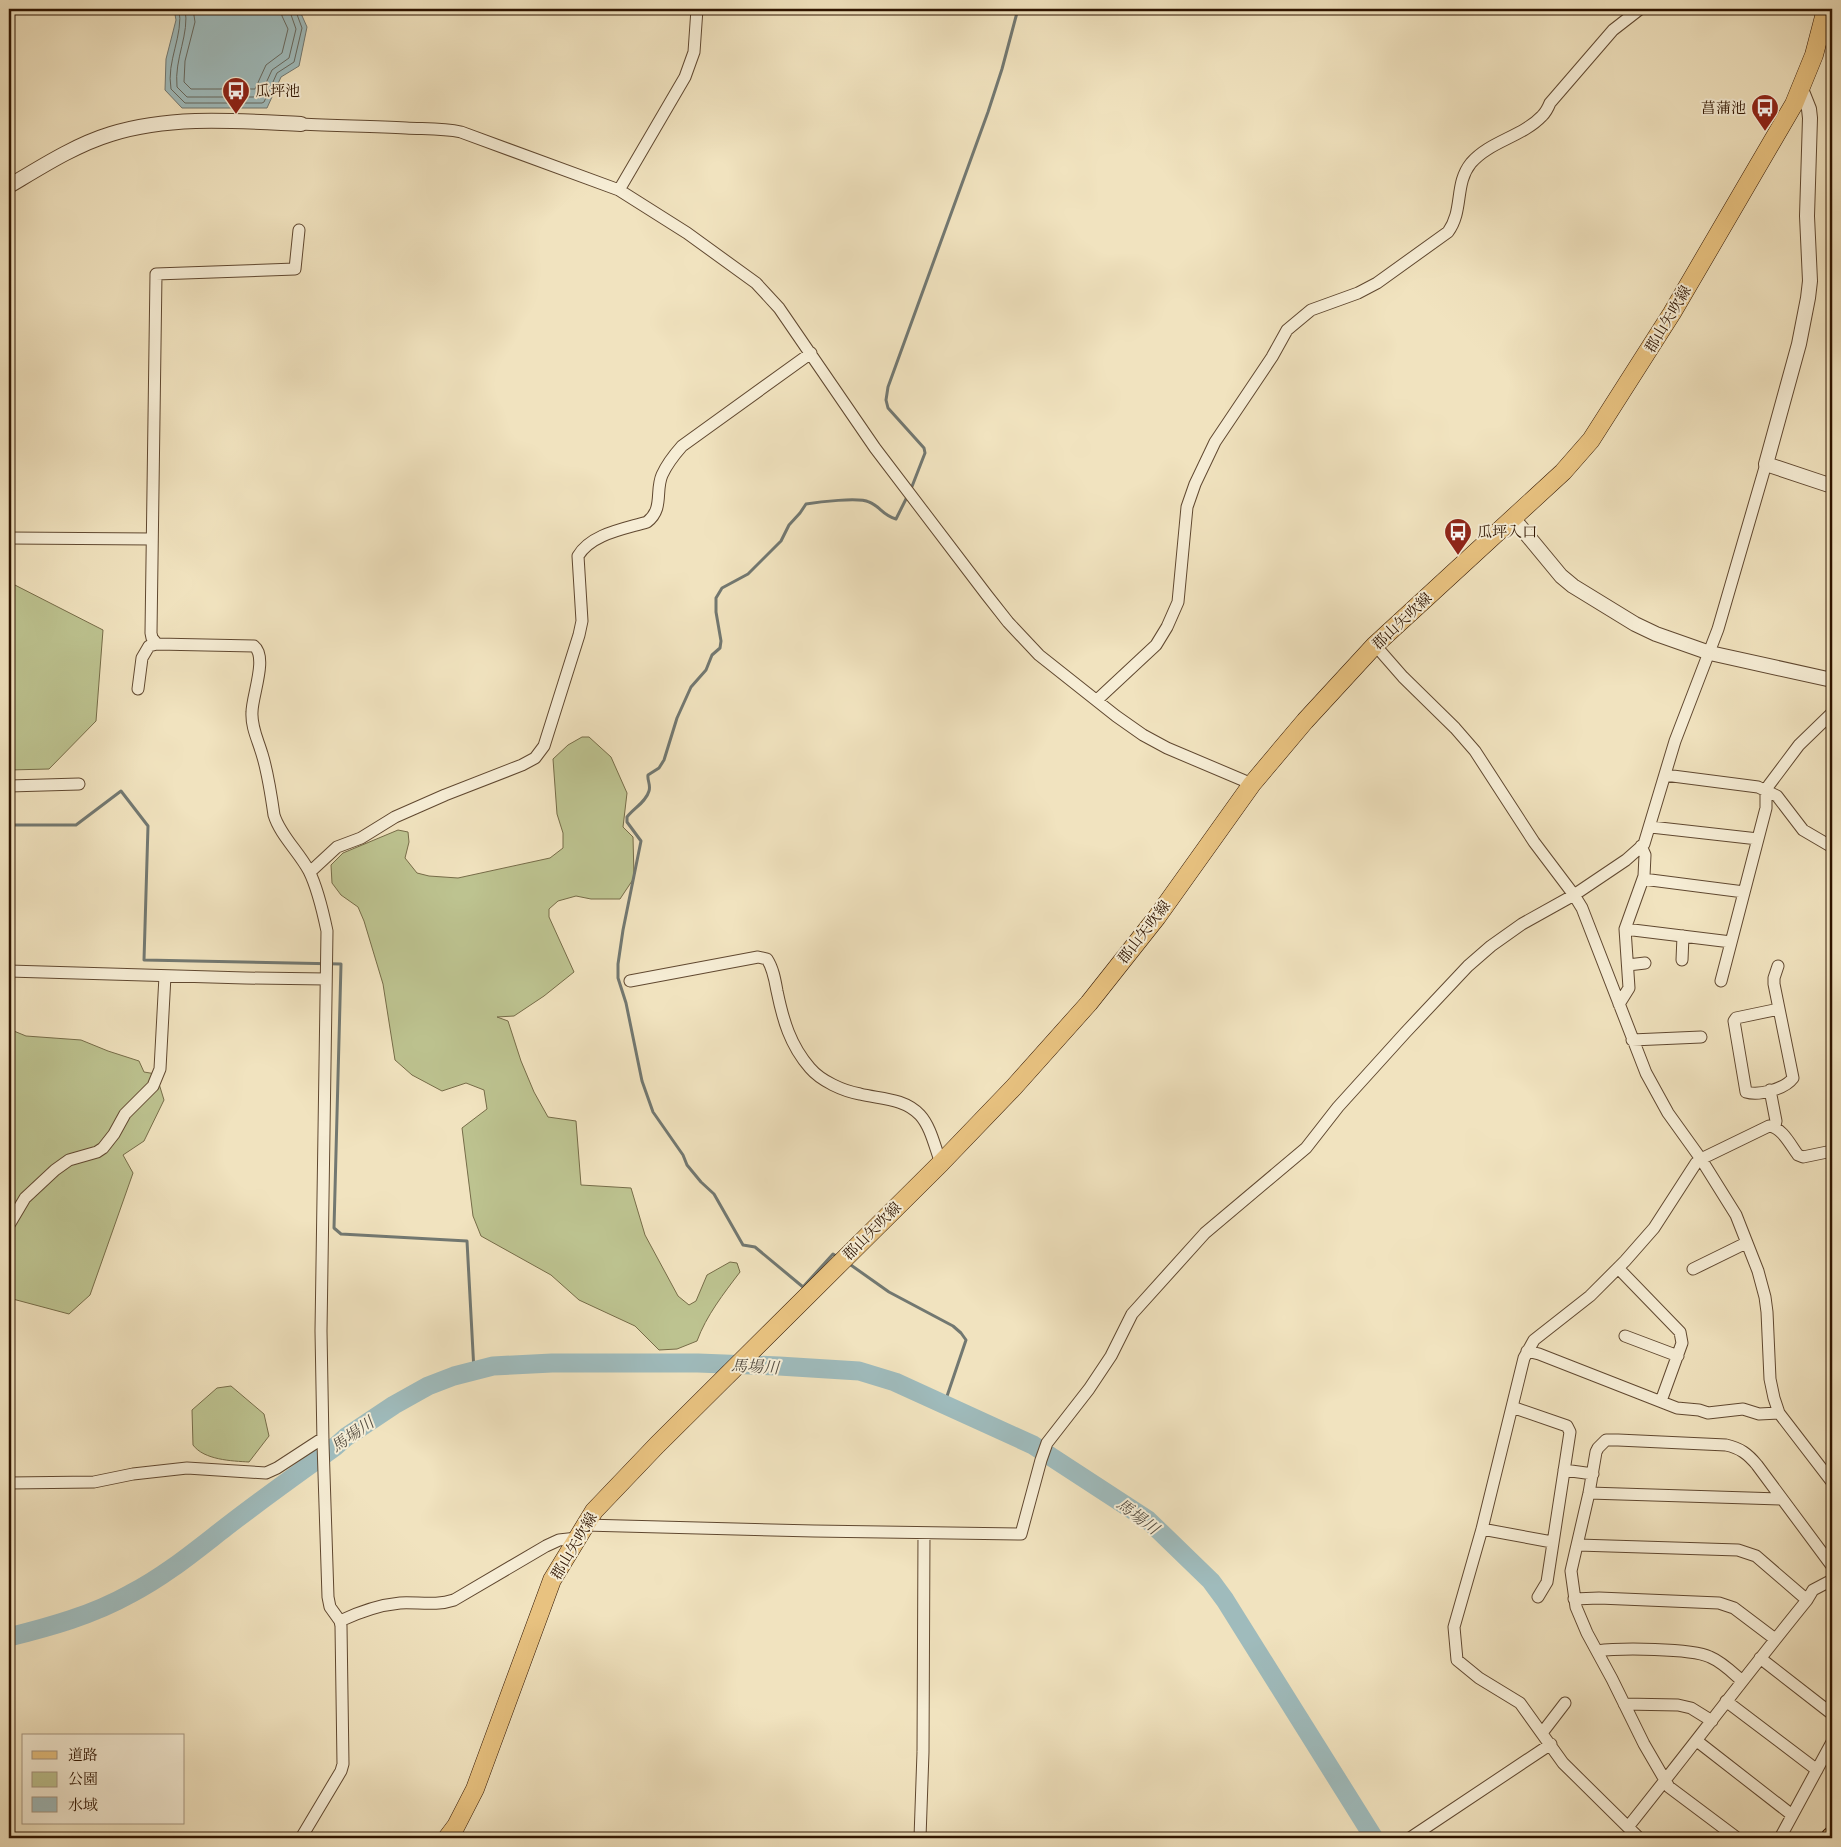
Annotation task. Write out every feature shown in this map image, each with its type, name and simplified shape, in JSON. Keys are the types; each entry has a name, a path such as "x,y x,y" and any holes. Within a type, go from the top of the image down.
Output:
{"main road":[{"name":"郡山矢吹線","path":"447,1838 456,1826 475,1789 552,1580 594,1511 623,1479 941,1163 1014,1087 1089,1003 1157,917 1252,784 1305,721 1375,645 1563,472 1591,440 1672,313 1801,89 1814,55 1826,9"}],"street":[{"path":"618,190 685,76 694,52 697,9"},
{"path":"1098,700 1156,644 1167,627 1179,595 1187,507 1193,490 1216,442 1272,357 1287,330 1311,310 1377,283 1448,232 1458,214 1461,181 1472,162 1485,150 1524,130 1543,116 1550,103 1613,30 1640,9"},
{"path":"340,1621 360,1612 392,1605 449,1602 546,1546 581,1531 814,1531 1021,1534 1047,1443 1089,1389 1111,1356 1132,1314 1205,1233 1306,1148 1338,1107 1468,966 1491,946 1522,924 1574,895 1626,860 1647,840 1675,741 1710,653 1766,464 1799,344 1810,281 1807,216 1810,118 1809,109 1801,89"},
{"path":"9,186 84,144 110,134 132,128 174,122 220,121 334,126 372,125 461,132 618,190 688,233 756,283 779,308 876,448 1008,622 1039,656 1143,735 1167,748 1252,784"},
{"path":"157,644 152,638 151,633 156,274 295,269 298,230"},
{"path":"310,872 337,847 361,838 396,817 535,758 544,746 579,635 582,621 578,556 582,550 592,540 647,522 654,517 660,495 661,477 672,456 682,446 811,353"},
{"path":"1766,464 1832,486"},
{"path":"1514,518 1543,557 1561,576 1573,586 1635,624 1656,634 1710,653 1832,680"},
{"path":"9,538 152,539"},
{"path":"138,689 144,654 149,646 157,644 254,646 258,649 260,654 258,680 252,701 252,716 277,824 310,872 327,931 321,1331 323,1440 328,1597 330,1607 340,1621 343,1764 301,1838"},
{"path":"1375,645 1403,677 1455,728 1475,751 1534,842 1582,908 1646,1073 1668,1112 1701,1159 1736,1215 1758,1271 1767,1312 1770,1379 1779,1412 1832,1482"},
{"path":"1721,981 1766,808 1766,790 1799,745 1831,717"},
{"path":"1665,776 1758,787 1766,790 1777,796 1803,830 1832,847"},
{"path":"9,786 79,784"},
{"path":"1650,827 1758,839"},
{"path":"1619,1004 1629,988 1626,929 1643,879 1645,855 1641,846"},
{"path":"1643,879 1744,892"},
{"path":"1626,929 1731,942"},
{"path":"1682,960 1683,936"},
{"path":"630,980 758,957 767,959 772,968 785,1027 809,1067 823,1078 858,1094 885,1098 910,1106 919,1113 928,1128 941,1163"},
{"path":"1628,965 1645,963"},
{"path":"1778,966 1774,978 1793,1078 1789,1083 1770,1090 1753,1094 1746,1092 1734,1021 1736,1018 1779,1009"},
{"path":"9,971 326,979"},
{"path":"9,1225 25,1198 55,1170 69,1160 98,1152 103,1148 126,1114 153,1086 160,1069 165,976"},
{"path":"1632,1040 1701,1037"},
{"path":"1770,1090 1776,1120 1775,1126 1798,1156 1803,1157 1832,1151"},
{"path":"1639,1838 1563,1763 1520,1703 1479,1678 1457,1660 1454,1627 1482,1529 1512,1407 1528,1351 1534,1340 1590,1296 1618,1268 1654,1228 1696,1163 1765,1127 1775,1126"},
{"path":"1693,1269 1746,1243"},
{"path":"1618,1268 1680,1332 1682,1344 1661,1402"},
{"path":"1625,1336 1678,1356"},
{"path":"1528,1351 1677,1408 1699,1410 1705,1413 1743,1409 1759,1414 1779,1412"},
{"path":"1512,1407 1567,1426 1570,1432 1547,1582 1538,1597"},
{"path":"9,1483 94,1482 133,1474 187,1468 266,1473 323,1440"},
{"path":"1737,1838 1669,1787 1644,1744 1580,1616 1574,1599 1571,1571 1598,1448 1606,1440 1736,1447 1750,1456 1832,1566"},
{"path":"1564,1470 1593,1474"},
{"path":"1589,1493 1782,1499"},
{"path":"1482,1529 1552,1542"},
{"path":"920,1838 923,1752 924,1532"},
{"path":"1578,1545 1738,1550 1756,1556 1807,1600"},
{"path":"1628,1827 1813,1590 1832,1580"},
{"path":"1574,1599 1599,1598 1719,1603 1734,1608 1775,1639"},
{"path":"1596,1650 1666,1651 1701,1654 1721,1663 1742,1680"},
{"path":"1760,1658 1832,1714"},
{"path":"1726,1701 1817,1770"},
{"path":"1542,1733 1565,1703"},
{"path":"1624,1704 1678,1705 1691,1708 1712,1721"},
{"path":"1697,1741 1792,1815"},
{"path":"1780,1838 1832,1742"},
{"path":"1410,1838 1551,1744"}],"green space":[{"path":"9,582 103,630 96,721 49,769 9,770"},
{"path":"582,737 589,737 611,757 627,793 623,827 633,837 634,878 620,899 591,899 576,896 558,901 549,909 549,917 574,972 544,996 514,1016 497,1017 508,1021 521,1061 534,1092 548,1117 576,1121 581,1185 631,1188 645,1235 678,1296 689,1305 696,1301 707,1275 730,1262 737,1263 740,1272 710,1314 697,1341 677,1349 659,1350 635,1326 579,1300 551,1275 481,1236 473,1216 462,1128 487,1109 484,1090 466,1083 442,1091 412,1075 395,1060 383,984 364,921 358,907 341,895 332,883 331,865 343,853 398,830 408,832 409,842 405,858 417,873 429,876 458,878 550,858 563,848 563,833 557,814 553,759 568,745"},
{"path":"9,1029 26,1036 81,1040 139,1061 144,1072 156,1074 164,1100 144,1141 123,1155 133,1173 90,1295 69,1314 9,1298"},
{"path":"231,1386 264,1414 269,1436 249,1462 211,1457 193,1445 192,1410 217,1388"}],"water":[{"name":"瓜坪池","path":"174,9 299,9 307,27 299,66 281,77 267,108 182,108 165,90 166,59 176,20"}],"waterway":[{"path":"911,489 925,453 924,448 888,408 886,400 888,387 988,112 1018,9"},
{"path":"838,1257 833,1254 803,1287 755,1247 743,1245 714,1194 687,1165 683,1155 653,1112 642,1081 626,1003 618,978 623,930 641,841 627,822 627,817 643,802 647,795 650,787 648,775 659,768 664,760 677,718 691,687 706,670 712,655 720,648 721,641 716,612 716,598 722,588 748,574 781,541 789,525 806,504 838,500 864,501 873,504 887,515 896,519 908,495"},
{"path":"9,825 76,825 121,791 148,826 144,960 341,964 334,1228 341,1234 467,1241 474,1371"},
{"path":"848,1263 889,1292 953,1326 966,1340 944,1405"},
{"name":"馬場川","path":"9,1637 55,1625 86,1614 143,1587 180,1563 346,1437 394,1405 428,1386 454,1376 493,1366 552,1363 698,1363 859,1371 895,1382 1033,1445 1148,1520 1211,1581 1225,1600 1374,1838"}],"place":[{"name":"瓜坪池","path":"236,115"},
{"name":"菖蒲池","path":"1765,132"},
{"name":"瓜坪入口","path":"1458,556"}]}
